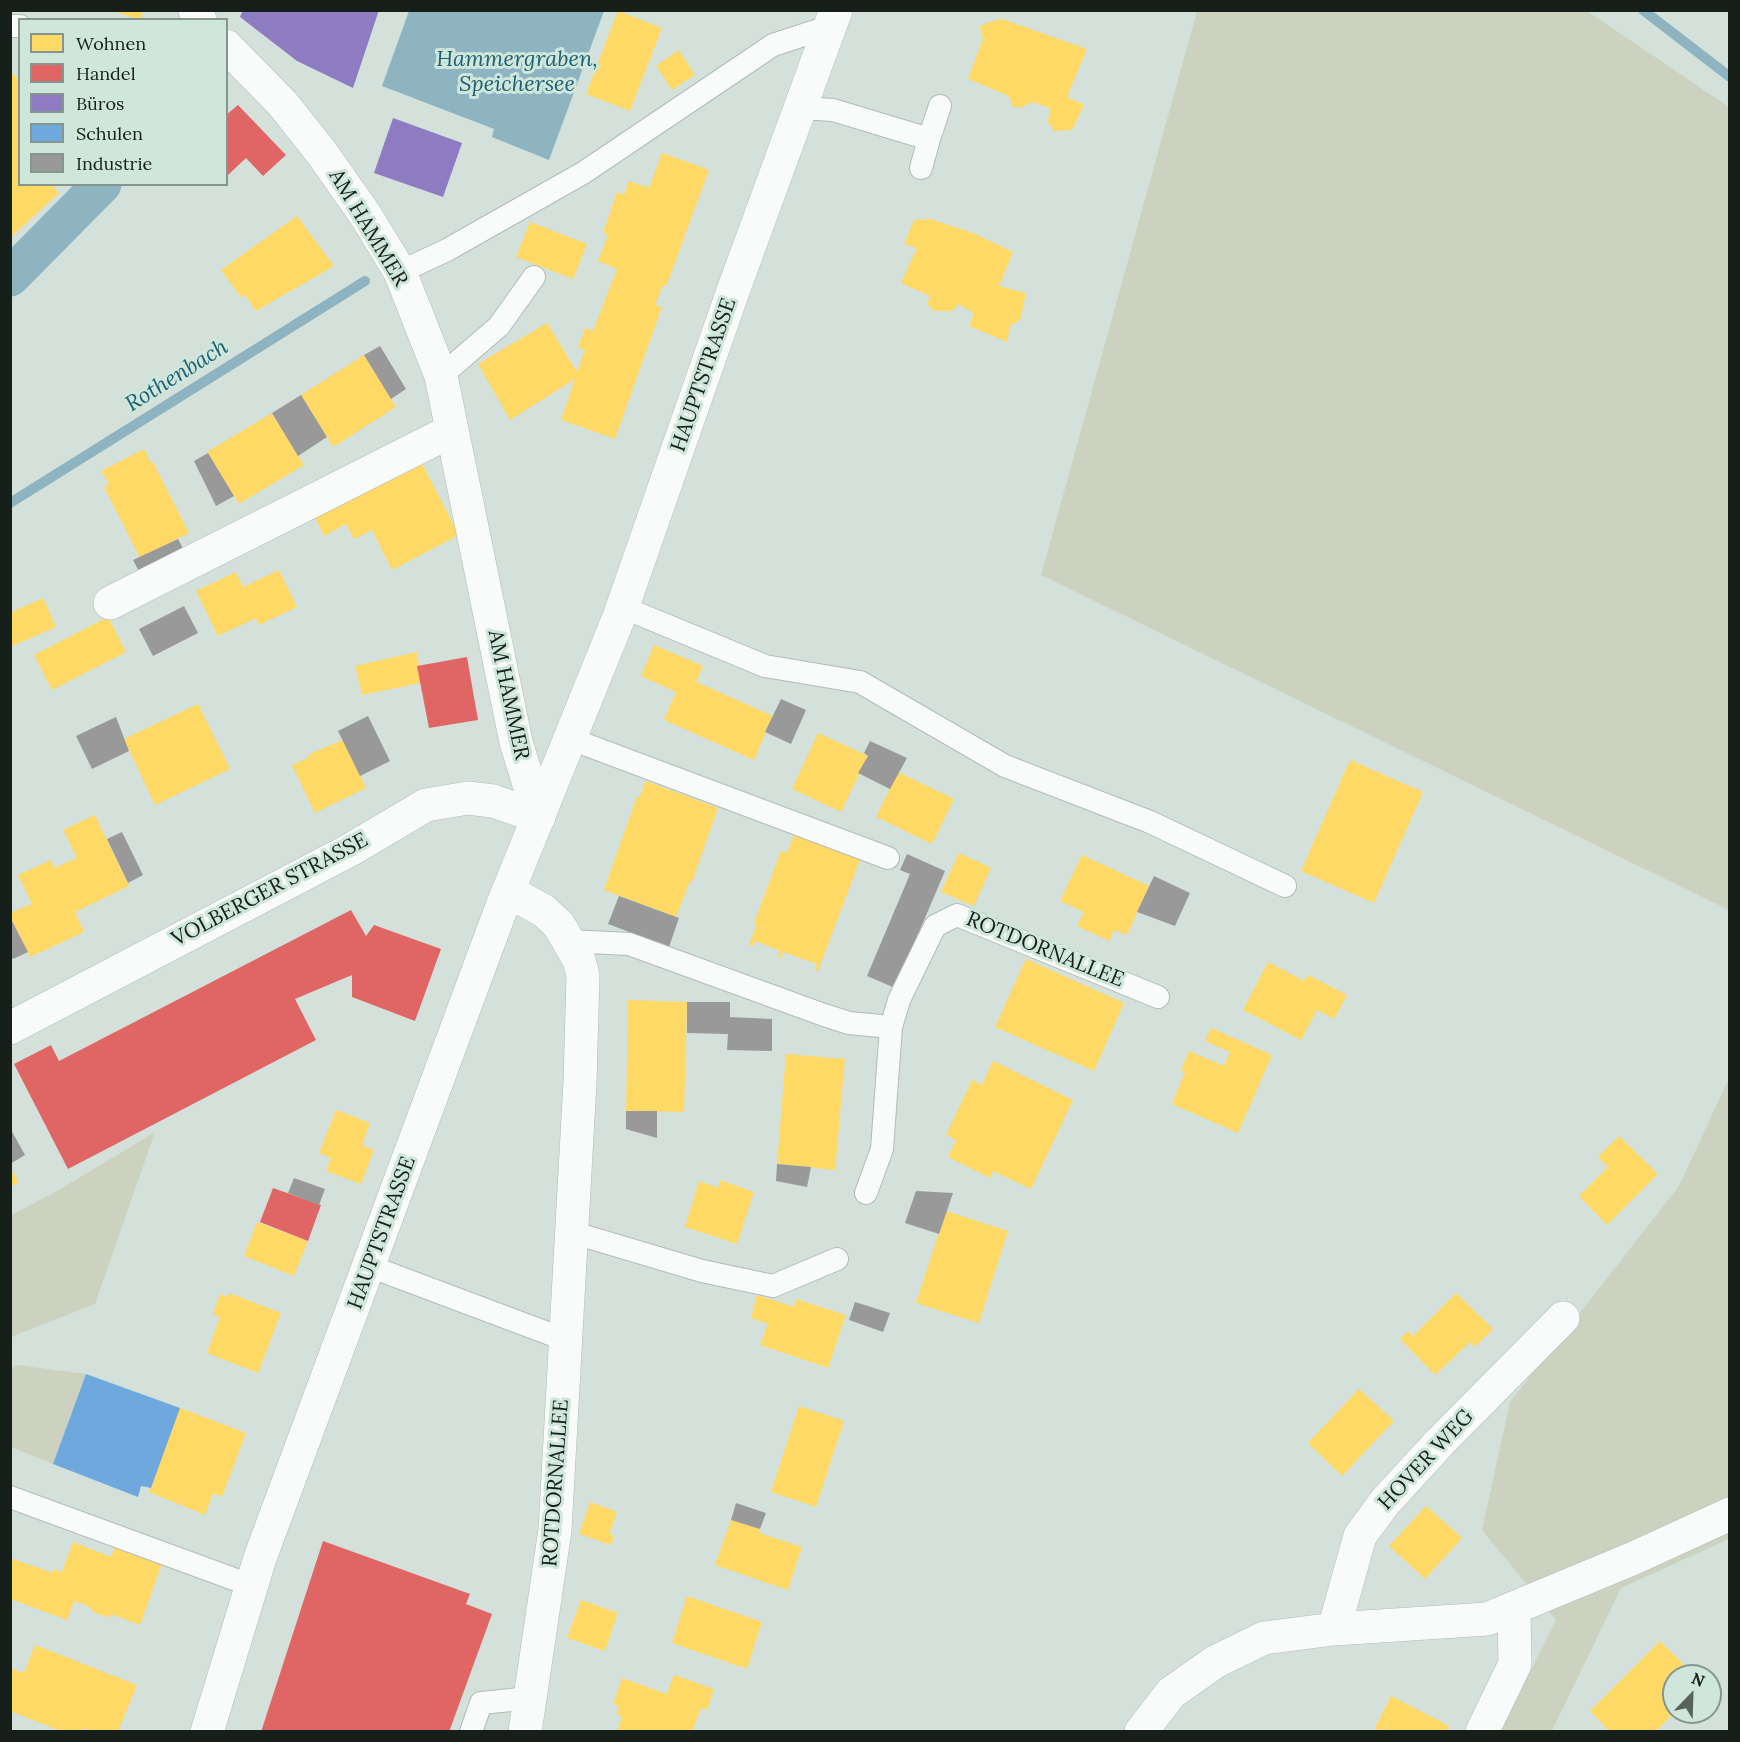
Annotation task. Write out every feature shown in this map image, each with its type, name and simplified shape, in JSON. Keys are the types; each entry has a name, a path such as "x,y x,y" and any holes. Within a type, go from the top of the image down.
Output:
{"street":[{"name":"HAUPTSTRASSE","path":"207,1731 250,1586 508,891 571,739 622,607 834,18"},
{"name":"AM HAMMER","path":"229,50 283,104 321,152 366,216 400,272 441,376 516,741 539,817"},
{"path":"110,603 451,431"},
{"name":"VOLBERGER STRASSE","path":"10,1028 350,849 426,805 468,798 493,801 539,817"},
{"name":"ROTDORNALLEE","path":"508,891 544,911 559,925 570,941 583,975 555,1530 525,1731"},
{"name":"HOVER WEG","path":"1334,1629 1360,1536 1385,1502 1440,1442 1563,1318"},
{"path":"1141,1731 1171,1693 1215,1662 1264,1638 1334,1629 1487,1619 1514,1610 1730,1514"},
{"path":"1482,1731 1515,1664 1514,1610"}],"lane":[{"path":"400,272 447,250 583,173 773,45 834,18"},
{"path":"921,168 940,106"},
{"path":"800,108 833,110 929,139"},
{"path":"441,376 499,326 534,277"},
{"path":"622,607 765,666 860,682 1005,766 1150,822 1285,886"},
{"path":"571,739 888,858"},
{"name":"ROTDORNALLEE","path":"866,1193 882,1149 891,1027 899,1000 935,926 957,915 1158,997"},
{"path":"570,941 629,944 849,1023 891,1027"},
{"path":"571,1232 702,1271 773,1286 837,1259"},
{"path":"369,1266 566,1340"},
{"path":"10,1497 250,1586"},
{"path":"471,1731 482,1703 530,1698"}],"green space":[{"path":"1197,11 1587,11 1729,107 1729,910 1041,575"},
{"path":"1729,1078 1729,1539 1621,1588 1552,1731 1500,1732 1556,1620 1482,1530 1510,1402 1679,1186"},
{"path":"155,1132 95,1304 11,1337 11,1215 57,1191"},
{"path":"17,1365 86,1374 53,1464 11,1447 10,1369"}],"water":[{"name":"Hammergraben, Speichersee","path":"409,11 604,11 549,160 492,137 494,129 382,86"}],"building: Wohnen":[{"path":"109,10 143,10 141,18"},
{"path":"618,11 662,28 630,111 586,94"},
{"path":"1002,19 1087,49 1067,97 1084,105 1072,130 1054,131 1048,122 1050,108 1032,102 1020,108 1012,106 1009,96 968,79 983,39 980,27"},
{"path":"679,50 695,75 672,90 656,66"},
{"path":"10,71 18,79 18,186 56,186 54,188 59,193 10,238"},
{"path":"662,153 709,170 666,287 663,285 655,305 662,307 615,439 561,420 575,379 510,420 478,364 547,323 577,372 585,350 578,348 585,328 593,331 617,269 598,261 608,235 603,233 617,192 624,195 629,181 649,188"},
{"path":"297,216 334,266 256,311 245,295 241,297 221,270"},
{"path":"930,219 973,233 1013,252 999,286 1026,293 1020,320 1010,326 1007,342 969,326 974,313 958,304 953,311 934,311 927,304 930,296 901,283 917,248 904,244 914,220"},
{"path":"530,222 587,244 573,279 516,257"},
{"path":"364,355 396,407 333,447 301,395"},
{"path":"272,413 304,465 239,504 207,452"},
{"path":"144,449 189,533 140,558 104,487 109,484 101,471"},
{"path":"419,458 459,535 392,570 372,530 354,539 346,524 324,536 313,513"},
{"path":"279,570 297,607 259,625 256,618 218,636 196,591 236,572 243,587"},
{"path":"43,598 56,627 10,647 10,613"},
{"path":"108,617 126,652 52,690 34,655"},
{"path":"654,645 703,666 696,682 773,716 754,760 664,720 676,692 641,676"},
{"path":"417,652 421,683 362,695 355,666"},
{"path":"198,704 230,769 155,805 124,739"},
{"path":"818,733 868,756 841,812 792,789"},
{"path":"343,740 366,788 315,813 292,765 310,757 309,754"},
{"path":"1350,760 1423,792 1374,903 1301,871"},
{"path":"898,772 954,799 932,844 876,817"},
{"path":"646,781 718,808 692,882 690,881 676,917 604,890 637,797 639,798"},
{"path":"95,815 129,886 75,912 84,932 30,957 10,916 10,913 32,904 18,875 51,860 54,868 77,858 63,830"},
{"path":"794,834 860,860 818,971 815,970 817,964 783,952 781,958 778,957 780,951 755,941 753,946 749,945 757,924 754,923 781,851 787,853"},
{"path":"959,853 991,868 974,906 941,892"},
{"path":"1082,855 1149,886 1127,935 1114,930 1109,941 1077,926 1084,912 1060,901"},
{"path":"1026,959 1124,1003 1094,1071 995,1027"},
{"path":"1268,962 1304,981 1308,975 1347,995 1334,1019 1317,1010 1301,1040 1243,1010"},
{"path":"628,1000 687,1002 684,1112 626,1111"},
{"path":"1211,1028 1272,1055 1238,1133 1172,1104 1185,1072 1181,1070 1189,1051 1224,1066 1230,1052 1205,1041"},
{"path":"786,1054 845,1059 835,1170 777,1164"},
{"path":"993,1061 1073,1100 1031,1189 993,1171 990,1178 948,1157 956,1140 946,1135 972,1080 982,1085"},
{"path":"336,1110 370,1123 362,1145 374,1150 361,1184 326,1171 331,1158 319,1153"},
{"path":"1619,1136 1658,1174 1607,1225 1579,1196 1608,1167 1598,1157"},
{"path":"10,1168 19,1182 10,1187"},
{"path":"720,1180 754,1192 737,1244 685,1227 699,1181 718,1188"},
{"path":"946,1211 1008,1231 979,1323 916,1303"},
{"path":"257,1222 308,1241 294,1276 244,1256"},
{"path":"229,1293 281,1313 258,1373 207,1353 220,1317 213,1314 220,1294 228,1297"},
{"path":"1456,1293 1493,1329 1475,1347 1470,1342 1435,1375 1400,1339 1408,1331 1413,1336"},
{"path":"757,1295 794,1307 796,1299 846,1315 828,1368 760,1345 768,1324 751,1318"},
{"path":"1359,1389 1394,1421 1342,1476 1308,1443"},
{"path":"799,1406 844,1421 816,1507 771,1492"},
{"path":"180,1408 246,1433 222,1497 213,1493 205,1515 149,1492"},
{"path":"590,1502 617,1512 609,1534 614,1535 611,1545 579,1534"},
{"path":"1426,1506 1462,1538 1425,1579 1389,1546"},
{"path":"731,1520 760,1529 759,1533 802,1547 788,1590 715,1565"},
{"path":"73,1542 111,1557 116,1543 164,1558 140,1625 111,1614 109,1618 74,1601 67,1620 10,1599 10,1558 53,1573 54,1569 62,1572"},
{"path":"687,1596 762,1622 747,1669 672,1643"},
{"path":"581,1600 618,1613 605,1651 567,1638"},
{"path":"1660,1641 1683,1664 1662,1664 1663,1724 1655,1732 1610,1732 1590,1711"},
{"path":"35,1645 137,1685 118,1732 91,1732 84,1728 82,1732 63,1732 10,1711 10,1668 24,1673"},
{"path":"674,1675 714,1689 707,1710 701,1708 692,1732 617,1732 622,1716 616,1714 619,1706 613,1704 622,1678 667,1694"},
{"path":"1391,1696 1449,1726 1446,1732 1380,1732 1375,1728"}],"building: Handel":[{"path":"238,105 286,155 263,176 246,158 228,175 228,113"},
{"path":"467,657 478,720 429,728 417,666"},
{"path":"351,910 366,936 374,925 441,949 415,1021 352,997 352,975 295,999 316,1040 68,1169 14,1064 51,1045 59,1061"},
{"path":"273,1188 321,1205 308,1241 260,1222"},
{"path":"323,1541 470,1594 466,1604 492,1614 449,1732 261,1732"}],"building: Büros":[{"path":"243,10 379,10 353,88 297,61 240,17"},
{"path":"393,118 462,143 443,197 374,173"}],"building: Schulen":[{"path":"86,1374 180,1408 151,1488 141,1486 138,1497 53,1464"}],"building: Industrie":[{"path":"380,346 406,389 391,399 364,355"},
{"path":"301,395 327,437 298,456 272,413"},
{"path":"208,453 234,496 216,506 194,461"},
{"path":"178,539 186,554 142,577 133,560"},
{"path":"184,606 198,633 153,656 139,629"},
{"path":"781,699 806,710 791,744 765,732"},
{"path":"368,716 390,761 360,776 338,731"},
{"path":"116,717 129,751 92,769 76,736"},
{"path":"870,741 907,758 890,789 858,773 868,756 864,753"},
{"path":"122,832 143,875 128,883 107,839"},
{"path":"907,854 945,871 895,988 867,976 910,874 900,870"},
{"path":"1154,876 1190,893 1175,926 1137,912"},
{"path":"619,896 679,918 669,947 608,924"},
{"path":"12,921 28,952 13,959 10,954"},
{"path":"687,1002 730,1002 730,1017 772,1019 772,1051 727,1050 728,1034 687,1033"},
{"path":"626,1111 657,1111 657,1138 626,1129"},
{"path":"10,1128 25,1155 10,1164"},
{"path":"777,1164 811,1167 807,1187 776,1181"},
{"path":"294,1178 325,1189 319,1205 288,1193"},
{"path":"916,1191 953,1193 939,1234 905,1223"},
{"path":"855,1302 890,1313 883,1332 849,1320"},
{"path":"736,1503 766,1513 760,1529 731,1520"}],"waterway":[{"name":"Rothenbach","path":"1643,10 1730,77"},
{"path":"10,277 100,186"},
{"name":"Rothenbach","path":"10,503 365,281"}]}
